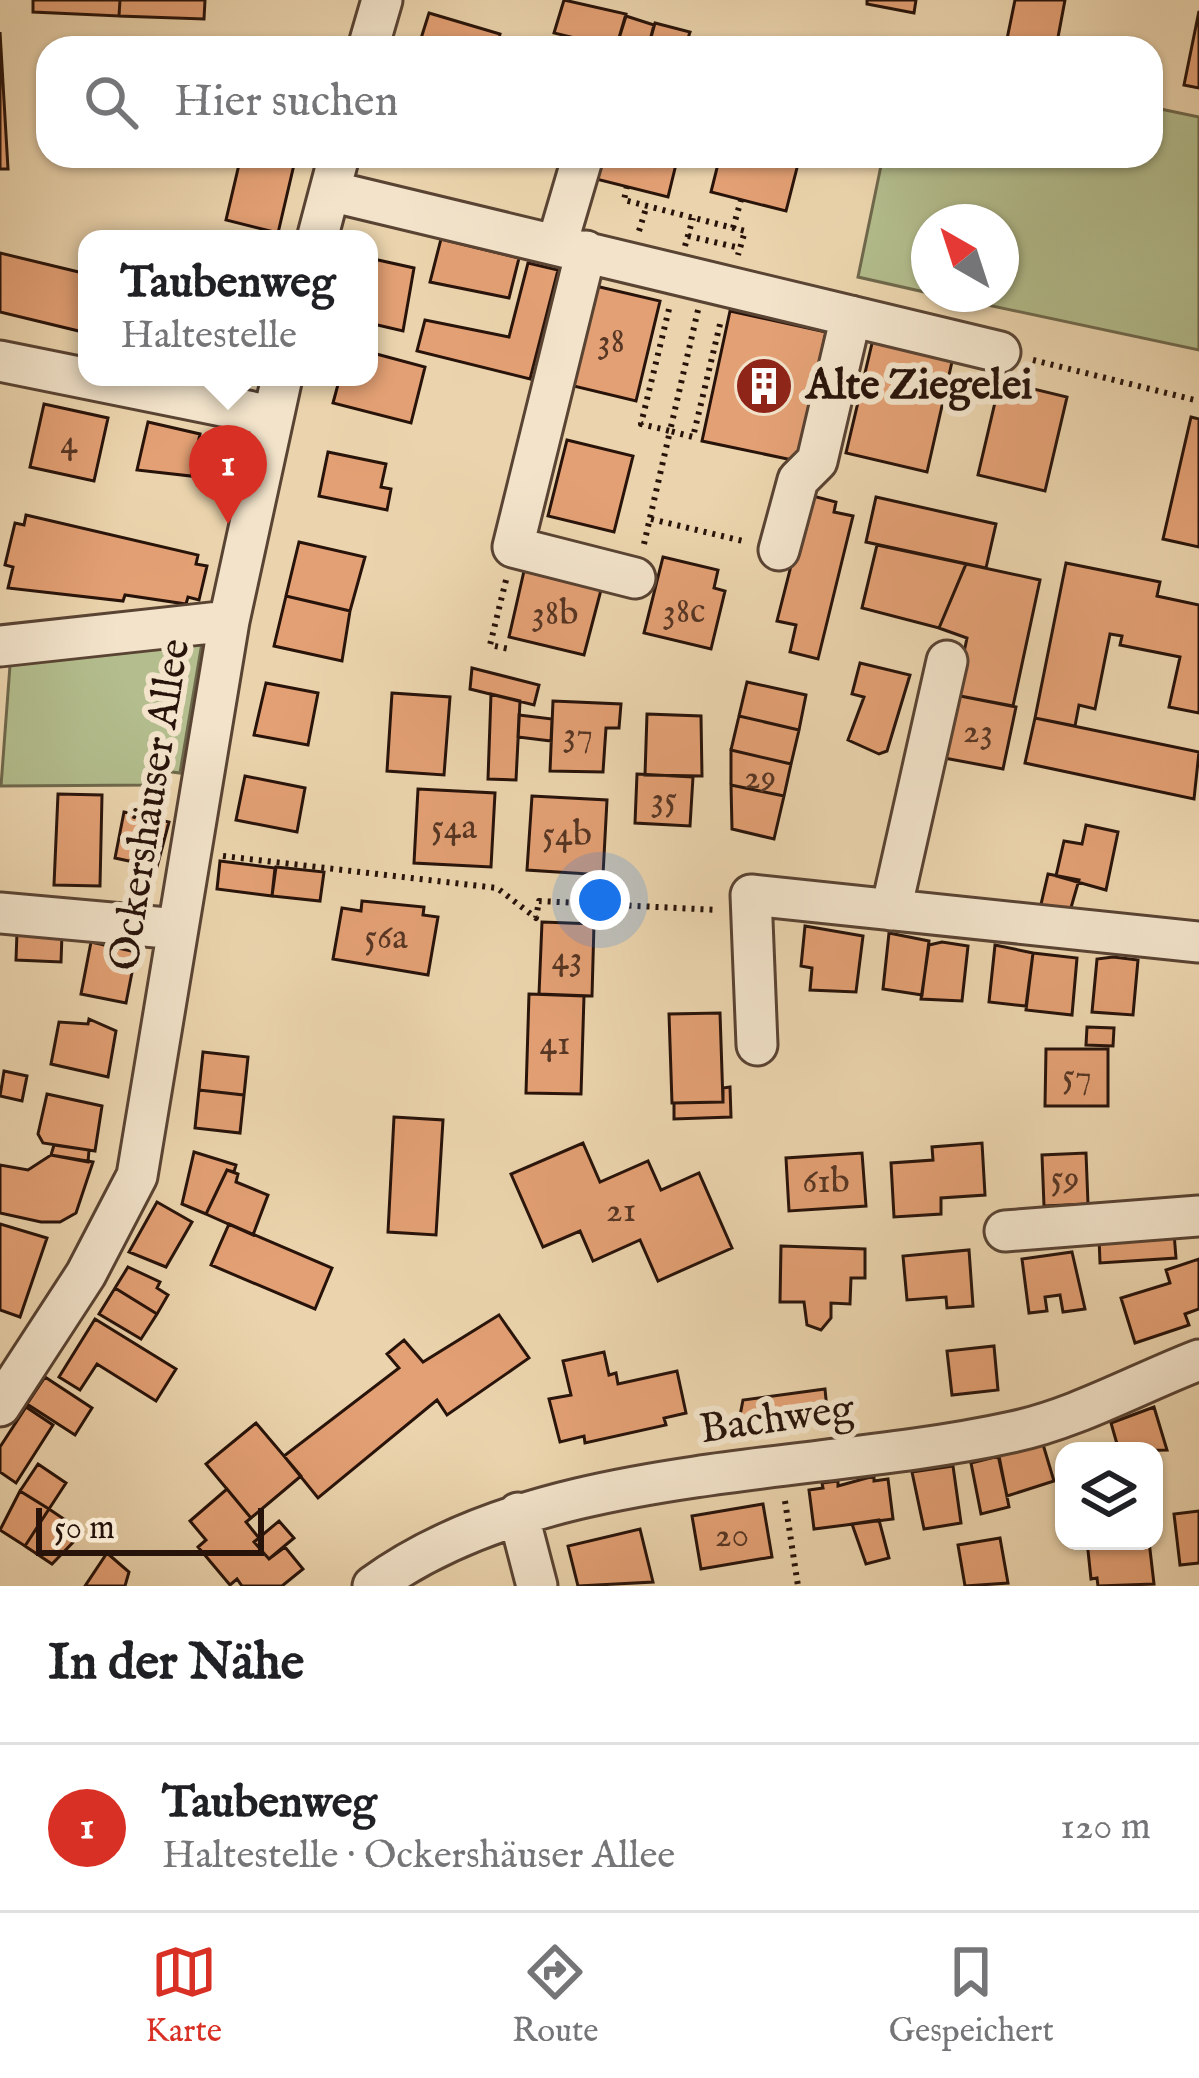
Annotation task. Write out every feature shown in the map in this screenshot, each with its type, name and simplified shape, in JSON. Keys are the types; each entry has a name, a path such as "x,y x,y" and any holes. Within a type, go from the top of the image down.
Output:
{"street":[{"path":"372,36 382,0"},
{"path":"584,168 588,260 513,547 635,578"},
{"path":"319,230 334,173 588,260 708,265 851,316 1000,352"},
{"path":"779,550 798,480 817,461 851,316"},
{"path":"0,361 78,377"},
{"path":"124,386 272,416"},
{"name":"Ockershäuser Allee","path":"0,1406 103,1243 140,1161 229,621 280,386"},
{"path":"0,646 229,621"},
{"path":"891,910 947,661"},
{"path":"757,1045 751,895 1199,942"},
{"path":"0,912 178,929"},
{"path":"1006,1231 1199,1216"},
{"name":"Bachweg","path":"373,1586 401,1565 518,1513 779,1463 902,1452 1018,1432 1199,1360"},
{"path":"518,1513 538,1586"}],"path":[{"path":"627,187 624,200 745,231 708,265 640,424 693,437 708,265"},
{"path":"733,228 741,200"},
{"path":"635,578 708,265"},
{"path":"1000,352 1199,400"},
{"path":"651,519 779,550"},
{"path":"509,650 490,645 513,547"},
{"path":"190,852 497,888 536,918 538,901 625,910 751,910"},
{"path":"779,1463 798,1586"}],"green space":[{"path":"1163,110 1199,117 1199,350 1019,312 1019,204 911,204 911,289 858,277 881,168 1163,168"},
{"path":"204,631 180,773 156,770 153,785 1,786 11,652"}],"building":[{"path":"33,0 120,0 119,16 33,12"},
{"path":"120,0 205,0 204,19 119,16"},
{"path":"564,0 626,14 620,36 554,33"},
{"path":"867,0 916,0 914,13 867,4"},
{"path":"1015,0 1065,0 1058,36 1008,36"},
{"path":"1199,11 1199,88 1184,85"},
{"path":"429,13 500,34 499,36 422,36"},
{"path":"626,16 654,25 651,36 620,36"},
{"path":"655,23 690,32 689,36 651,36"},
{"path":"0,32 8,169 0,169"},
{"path":"238,168 293,168 279,230 226,220"},
{"path":"595,168 675,168 668,197 592,178"},
{"path":"717,168 797,168 786,211 711,192"},
{"path":"441,239 519,258 509,298 430,282"},
{"path":"0,253 78,272 78,331 0,312"},
{"path":"378,260 414,268 403,331 378,325"},
{"path":"528,263 558,270 530,379 417,351 425,320 509,337"},
{"path":"587,284 660,301 636,401 561,383"},
{"name":"Alte Ziegelei","path":"730,311 826,332 797,461 702,441"},
{"path":"874,335 954,353 927,472 846,453"},
{"path":"378,354 425,367 411,423 333,403 338,386 378,386"},
{"path":"1000,381 1067,397 1045,491 978,475"},
{"path":"44,404 108,418 94,481 30,467"},
{"path":"1191,417 1199,419 1199,547 1163,539"},
{"path":"148,422 200,434 191,476 137,470"},
{"path":"567,440 633,456 614,532 548,516"},
{"path":"328,452 386,464 381,487 391,489 387,510 319,496"},
{"path":"809,495 836,502 834,512 853,516 818,659 790,652 796,625 777,621"},
{"path":"876,497 996,524 986,568 866,542"},
{"path":"26,515 198,555 196,564 207,566 199,600 188,597 186,604 125,595 123,601 8,588 13,567 5,565 15,523 24,525"},
{"path":"299,542 365,557 350,611 286,596"},
{"path":"877,545 966,564 939,628 862,608"},
{"path":"663,557 718,570 714,588 725,591 711,649 644,633"},
{"path":"1066,563 1160,582 1157,596 1199,605 1199,713 1169,707 1180,657 1120,645 1122,636 1110,634 1095,709 1079,705 1075,726 1035,718"},
{"path":"966,564 1040,580 1013,706 955,695 967,638 939,628"},
{"path":"524,571 601,590 584,655 509,637"},
{"path":"286,596 350,611 342,661 274,646"},
{"path":"860,663 910,675 887,751 879,754 848,740 864,697 852,694"},
{"path":"472,668 539,685 534,705 470,689"},
{"path":"747,682 806,695 799,730 739,716"},
{"path":"266,683 318,693 308,745 254,735"},
{"path":"392,693 450,697 444,775 387,771"},
{"path":"491,694 520,701 516,780 488,779"},
{"path":"955,695 1016,707 1003,769 939,757"},
{"path":"553,701 621,704 619,728 606,728 603,772 550,771"},
{"path":"647,714 701,716 702,776 645,775"},
{"path":"519,715 552,719 551,741 518,737"},
{"path":"739,716 799,730 791,764 731,750"},
{"path":"1035,718 1199,752 1194,799 1025,763"},
{"path":"731,750 791,764 784,796 731,785"},
{"path":"637,774 693,777 690,826 635,823"},
{"path":"245,776 305,788 297,832 236,820"},
{"path":"731,785 784,796 774,839 732,829"},
{"path":"418,789 495,793 491,867 414,863"},
{"path":"58,794 102,795 100,886 54,885"},
{"path":"532,796 607,800 603,875 527,870"},
{"path":"124,812 169,822 157,867 115,858"},
{"path":"1086,825 1118,832 1106,890 1056,876 1064,841 1082,844"},
{"path":"220,861 275,868 272,896 217,889"},
{"path":"276,867 324,872 320,901 272,896"},
{"path":"1048,874 1079,880 1068,918 1039,913"},
{"path":"362,901 424,907 423,915 438,917 428,975 333,959 342,908 361,911"},
{"path":"542,922 594,924 592,996 539,994"},
{"path":"805,926 863,936 856,992 810,990 812,968 801,966"},
{"path":"17,932 62,934 61,962 16,960"},
{"path":"889,933 929,941 922,995 883,989"},
{"path":"91,942 136,952 126,1003 81,994"},
{"path":"929,945 968,946 962,1001 921,999"},
{"path":"995,945 1033,953 1026,1006 989,1002"},
{"path":"1033,953 1077,958 1072,1015 1026,1010"},
{"path":"1097,959 1138,960 1133,1015 1092,1012"},
{"path":"529,994 584,996 581,1094 526,1093"},
{"path":"720,1013 723,1102 672,1103 669,1014"},
{"path":"89,1019 116,1031 108,1077 51,1064 59,1022 88,1024"},
{"path":"1087,1027 1114,1028 1113,1046 1086,1045"},
{"path":"1046,1049 1108,1049 1108,1106 1045,1106"},
{"path":"203,1052 248,1057 244,1095 199,1090"},
{"path":"4,1071 27,1076 22,1101 0,1096"},
{"path":"730,1087 731,1117 674,1119 674,1103 723,1102 723,1088"},
{"path":"199,1090 244,1095 240,1133 195,1128"},
{"path":"47,1094 102,1106 95,1151 43,1143 38,1134"},
{"path":"394,1117 443,1120 436,1235 388,1232"},
{"path":"583,1143 600,1182 648,1161 661,1190 699,1173 732,1248 658,1281 640,1240 593,1261 580,1231 543,1247 511,1174"},
{"path":"982,1143 985,1195 941,1198 941,1214 894,1217 891,1163 933,1160 932,1147"},
{"path":"54,1145 89,1150 88,1162 51,1155"},
{"path":"194,1152 236,1165 234,1172 227,1170 206,1214 182,1204"},
{"path":"862,1153 866,1206 789,1211 786,1158"},
{"path":"1086,1153 1088,1204 1044,1206 1042,1155"},
{"path":"51,1155 93,1162 76,1213 60,1222 41,1222 0,1213 0,1165 28,1170"},
{"path":"227,1170 238,1174 236,1182 268,1195 253,1235 206,1214"},
{"path":"157,1202 192,1222 166,1267 129,1252"},
{"path":"0,1224 47,1238 20,1317 0,1310"},
{"path":"229,1224 332,1268 315,1309 211,1265"},
{"path":"1174,1233 1176,1258 1100,1263 1099,1237"},
{"path":"781,1246 865,1249 865,1278 851,1278 850,1304 831,1303 831,1318 821,1330 807,1325 804,1302 780,1302"},
{"path":"969,1250 973,1306 947,1308 946,1297 907,1300 903,1256"},
{"path":"1072,1252 1085,1309 1063,1312 1060,1295 1045,1297 1047,1311 1029,1313 1022,1259"},
{"path":"1199,1259 1199,1309 1185,1314 1189,1325 1135,1343 1121,1298 1170,1283 1166,1270"},
{"path":"128,1267 160,1282 157,1288 168,1295 157,1314 115,1288"},
{"path":"115,1288 157,1314 141,1339 99,1314"},
{"path":"499,1315 529,1358 447,1415 437,1400 318,1498 284,1456 399,1368 387,1354 404,1340 423,1362"},
{"path":"95,1319 176,1369 156,1401 97,1364 80,1390 59,1377"},
{"path":"994,1346 998,1390 952,1395 947,1351"},
{"path":"604,1352 609,1375 616,1373 618,1384 677,1371 686,1413 664,1418 666,1425 585,1443 584,1436 560,1442 549,1399 571,1395 563,1361"},
{"path":"45,1377 92,1408 75,1435 27,1404"},
{"path":"825,1389 828,1420 737,1431 743,1400"},
{"path":"26,1407 53,1425 16,1483 0,1472 0,1447"},
{"path":"1154,1407 1167,1450 1163,1450 1163,1442 1116,1442 1111,1423"},
{"path":"256,1423 301,1476 251,1518 206,1464"},
{"path":"1042,1441 1054,1481 1007,1496 998,1455"},
{"path":"999,1456 1009,1507 981,1514 971,1463"},
{"path":"38,1464 66,1483 49,1509 20,1491"},
{"path":"953,1466 961,1523 924,1529 912,1472"},
{"path":"874,1476 874,1481 888,1479 893,1519 814,1529 809,1490 823,1488 822,1483 838,1481 838,1486"},
{"path":"227,1489 251,1518 246,1522 259,1538 254,1542 269,1559 285,1547 303,1569 282,1586 242,1586 237,1579 230,1585 198,1547 206,1540 190,1521"},
{"path":"20,1491 49,1509 25,1546 0,1530"},
{"path":"763,1504 772,1557 701,1569 692,1516"},
{"path":"49,1509 83,1532 52,1564 25,1546"},
{"path":"1199,1511 1199,1563 1180,1565 1174,1514"},
{"path":"879,1520 889,1558 866,1564 852,1524"},
{"path":"279,1521 294,1538 269,1559 254,1542"},
{"path":"640,1529 653,1582 578,1586 568,1546"},
{"path":"1000,1538 1008,1583 965,1586 958,1545"},
{"path":"1088,1550 1150,1550 1154,1584 1098,1586 1097,1578 1091,1579"},
{"path":"107,1553 129,1572 125,1586 85,1586"}],"place":[{"name":"Alte Ziegelei","path":"764,386"},
{"name":"Taubenweg","path":"228,524"}]}
